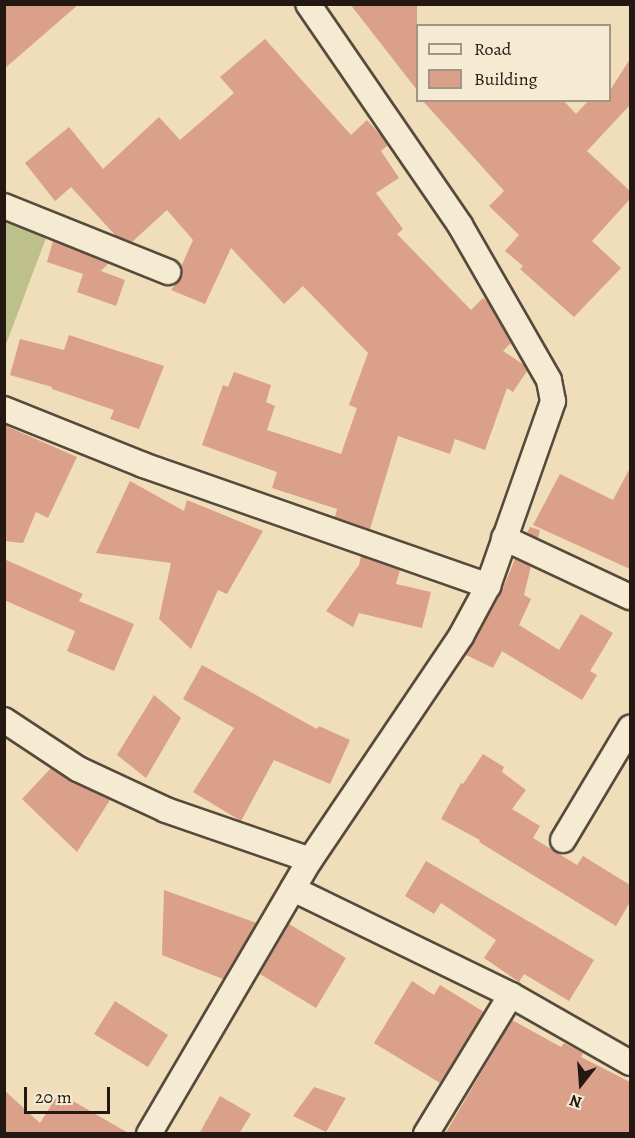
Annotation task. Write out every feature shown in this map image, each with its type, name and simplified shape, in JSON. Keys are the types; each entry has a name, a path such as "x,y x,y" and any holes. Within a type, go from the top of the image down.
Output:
{"street":[{"path":"149,1134 310,860 460,636 488,585 553,401 553,392 460,225 308,4"},
{"path":"4,206 168,272"},
{"path":"4,409 143,465 488,585"},
{"path":"504,538 630,597"},
{"path":"4,720 78,769 166,810 310,860"},
{"path":"563,840 630,729"},
{"path":"293,889 511,995 630,1063"},
{"path":"426,1133 511,995"}],"green space":[{"path":"5,220 46,238 5,347"}],"building":[{"path":"4,4 79,4 4,69"},
{"path":"350,4 417,4 416,89"},
{"path":"265,39 351,135 367,120 383,138 388,145 381,151 399,178 376,193 403,229 397,234 471,310 483,298 488,302 511,343 503,351 524,365 527,371 513,392 507,388 485,450 455,439 450,454 398,436 370,529 335,517 337,509 272,488 277,472 202,445 223,385 228,387 234,372 271,385 266,402 275,406 267,430 341,454 357,408 349,405 368,353 303,286 284,304 231,248 205,304 171,290 181,278 181,267 193,240 167,210 132,242 116,236 71,187 55,201 25,163 69,127 103,169 159,117 180,140 234,93 220,77"},
{"path":"630,59 630,105 587,151 630,191 630,199 592,241 621,268 574,317 520,269 523,266 505,251 519,235 489,206 504,191 424,102 565,102 576,114 587,102 611,102 611,89"},
{"path":"53,241 109,263 101,271 125,280 116,306 77,292 83,274 47,262"},
{"path":"69,335 164,366 139,429 110,419 114,410 52,389 52,387 10,375 20,339 64,350"},
{"path":"4,425 77,457 48,518 36,512 23,543 4,541"},
{"path":"630,468 630,569 533,525 560,474 613,500"},
{"path":"130,481 184,511 187,500 263,531 227,594 218,590 191,649 159,619 171,563 96,553"},
{"path":"530,527 540,530 538,538 527,533"},
{"path":"361,556 400,570 396,584 431,592 422,628 359,613 353,627 326,611 359,565"},
{"path":"4,559 83,594 79,601 134,624 114,671 67,651 75,631 4,600"},
{"path":"515,559 531,566 524,595 531,599 519,625 559,650 581,614 613,633 590,671 597,675 582,700 502,651 493,668 466,655 501,593"},
{"path":"202,665 317,729 319,726 350,740 330,784 274,760 241,821 193,792 234,728 183,699"},
{"path":"154,695 181,718 146,778 117,755"},
{"path":"483,754 504,767 502,772 526,790 512,809 540,826 533,838 577,865 583,856 630,885 630,902 616,926 479,842 480,840 441,819 461,783 463,784"},
{"path":"51,768 72,782 110,800 77,852 22,799"},
{"path":"426,861 594,960 569,1001 524,974 519,982 484,958 496,940 441,903 434,914 405,896"},
{"path":"164,890 257,923 223,979 162,955"},
{"path":"289,924 346,958 316,1008 260,974"},
{"path":"412,981 434,995 440,985 484,1012 440,1083 374,1043"},
{"path":"115,1001 168,1035 148,1067 94,1034"},
{"path":"512,1020 561,1047 564,1043 583,1053 581,1057 630,1082 630,1134 445,1134"},
{"path":"314,1087 346,1098 326,1132 293,1116"},
{"path":"4,1090 40,1123 59,1093 130,1134 4,1134"},
{"path":"220,1096 251,1114 239,1134 199,1134"}]}
